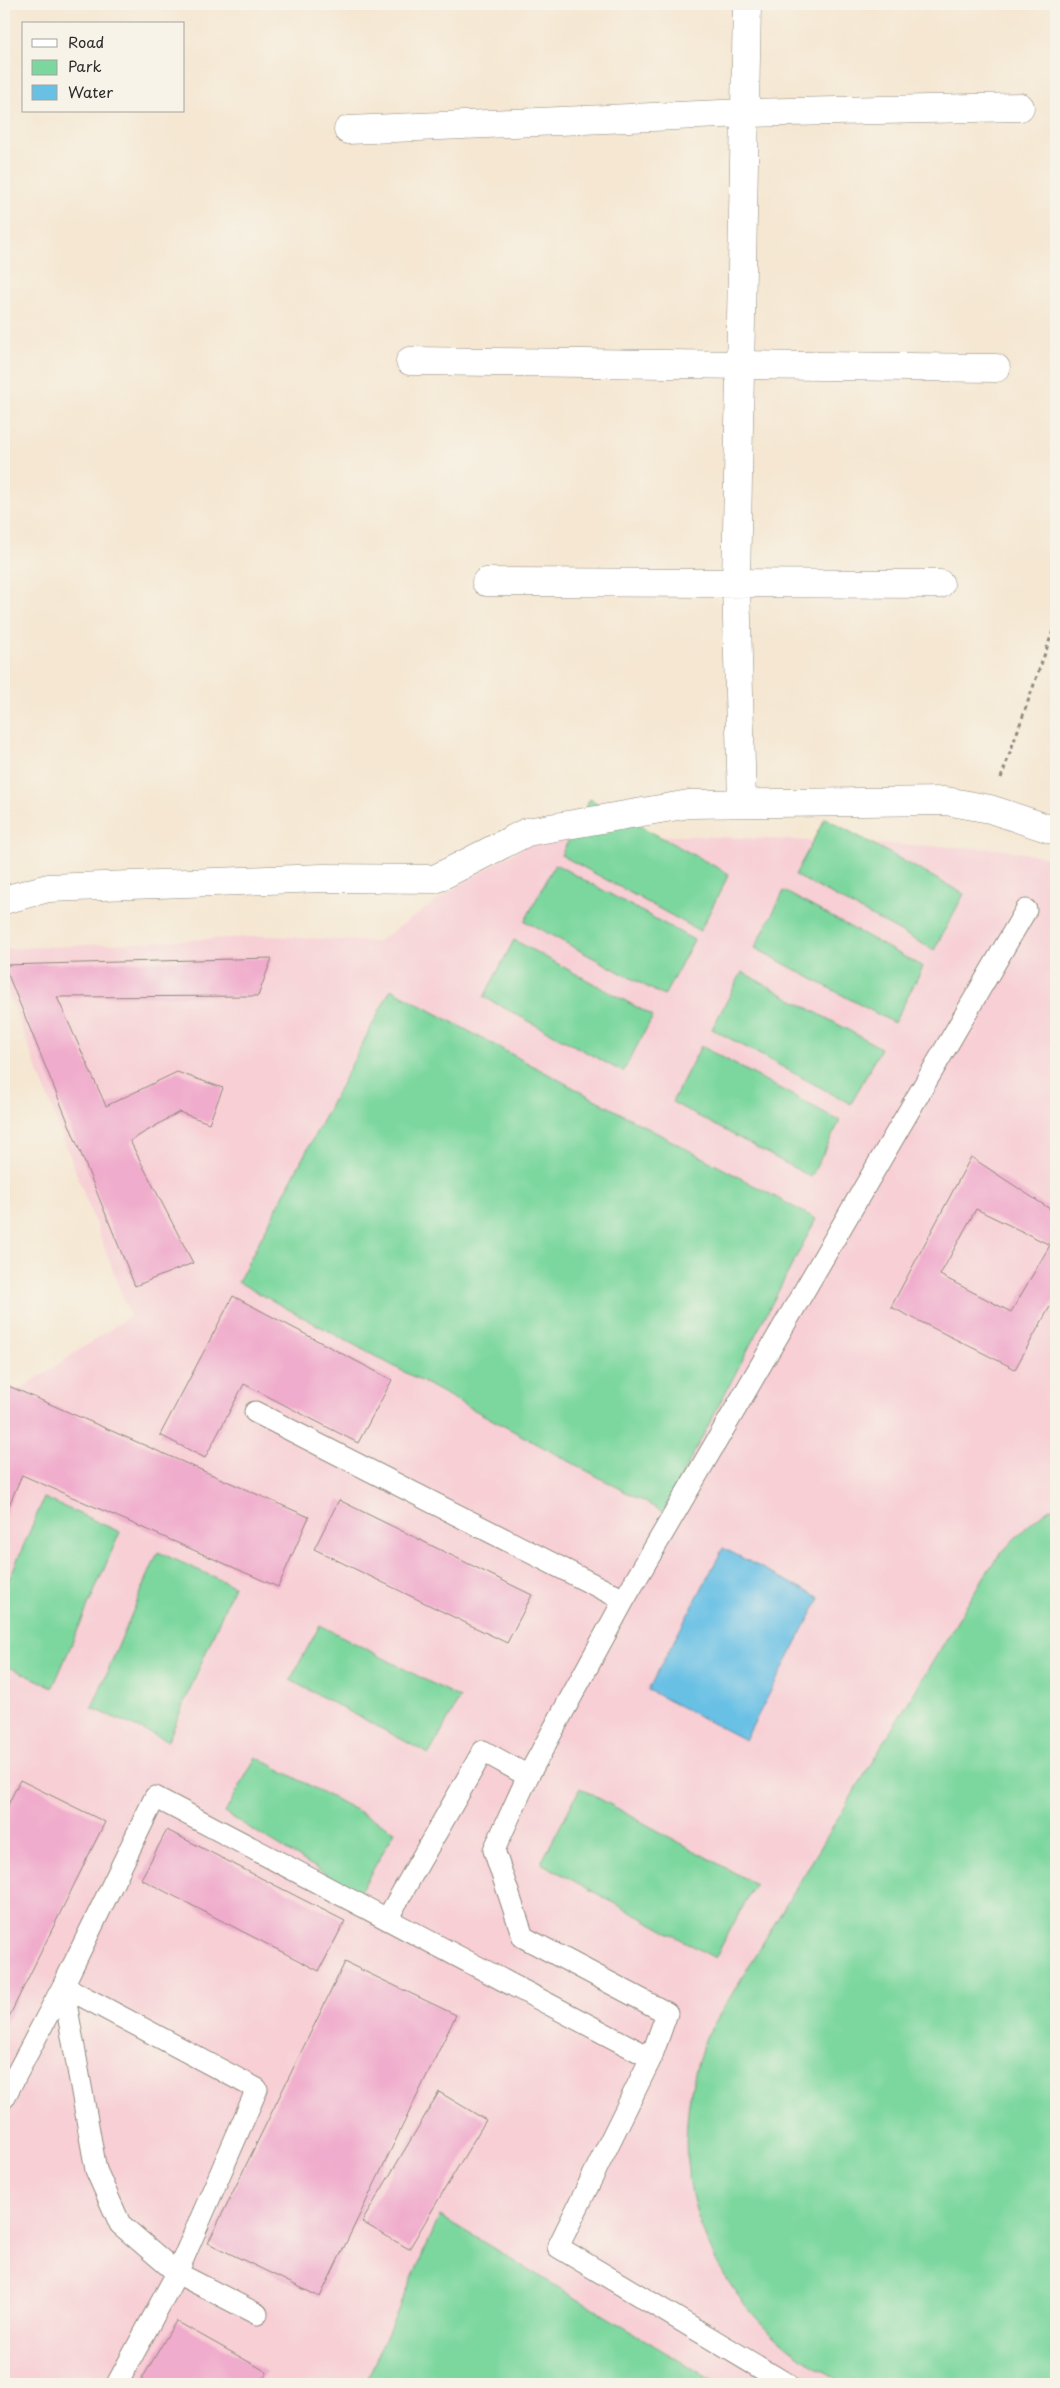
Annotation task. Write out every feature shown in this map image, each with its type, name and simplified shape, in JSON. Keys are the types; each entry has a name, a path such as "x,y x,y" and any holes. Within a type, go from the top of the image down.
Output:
{"street":[{"path":"742,802 736,584 747,4"},
{"path":"348,130 745,113 1020,107"},
{"path":"410,360 996,368"},
{"path":"486,582 940,584"},
{"path":"4,900 48,888 323,878 435,879 527,832 688,804 946,801 990,809 1056,831"}],"lane":[{"path":"787,2384 558,2247 651,2058 667,2013 523,1937 494,1850 528,1776 624,1600 1026,910"},
{"path":"256,1412 624,1600"},
{"path":"387,1920 483,1751 528,1776"},
{"path":"4,2098 63,1986 156,1797 651,2058"},
{"path":"63,1986 257,2089 177,2272 117,2384"},
{"path":"63,1986 96,2170 120,2224 177,2272 257,2314"}],"path":[{"path":"990,809 1056,622"}],"shaded area":[{"path":"544,835 692,836 1003,849 1056,859 1056,2384 4,2384 4,1400 130,1316 4,981 4,949 270,936 377,942 461,884"}],"green space":[{"path":"590,799 729,874 700,931 561,855"},
{"path":"825,818 964,894 934,950 795,875"},
{"path":"555,864 694,940 664,996 525,921"},
{"path":"784,891 923,967 894,1023 755,948"},
{"path":"514,940 653,1016 623,1072 484,997"},
{"path":"742,972 881,1048 851,1104 712,1029"},
{"path":"391,989 816,1219 663,1512 238,1282"},
{"path":"701,1046 840,1121 811,1177 672,1102"},
{"path":"44,1498 120,1532 53,1687 4,1665 4,1591"},
{"path":"1056,1505 1056,2380 1047,2384 848,2384 812,2365 779,2340 750,2311 726,2278 707,2242 694,2204 687,2163 689,2100 706,2037 990,1567 1020,1533"},
{"path":"158,1552 234,1586 168,1741 92,1708"},
{"path":"320,1625 460,1698 429,1754 290,1680"},
{"path":"256,1757 395,1831 359,1894 225,1813"},
{"path":"580,1788 755,1884 715,1958 541,1863"},
{"path":"440,2216 718,2384 365,2384"}],"water":[{"path":"723,1548 820,1598 745,1740 648,1690"}],"building":[{"path":"272,958 258,996 57,997 106,1106 177,1072 223,1088 209,1123 179,1112 130,1141 193,1263 135,1286 4,965"},
{"path":"971,1157 1056,1213 1056,1296 1015,1369 891,1307","holes":["976,1209 1050,1245 1011,1312 940,1275"]},
{"path":"233,1296 392,1380 358,1443 244,1384 205,1458 160,1435"},
{"path":"4,1384 309,1517 278,1587 22,1475 4,1517"},
{"path":"339,1500 532,1595 507,1643 314,1549"},
{"path":"20,1780 105,1822 4,2027 4,1813"},
{"path":"167,1830 345,1921 319,1971 141,1879"},
{"path":"345,1962 456,2015 320,2297 208,2243"},
{"path":"439,2092 486,2120 409,2249 362,2222"},
{"path":"176,2321 267,2372 259,2384 139,2384"}]}
